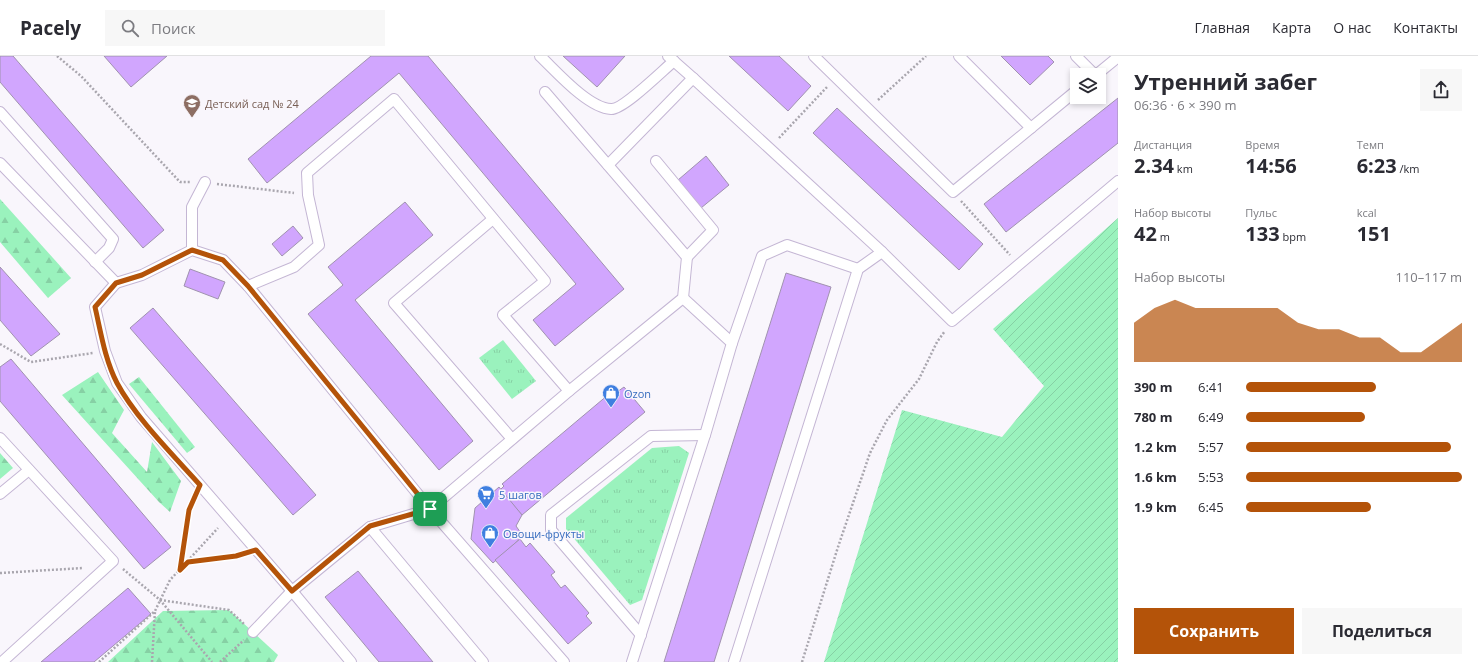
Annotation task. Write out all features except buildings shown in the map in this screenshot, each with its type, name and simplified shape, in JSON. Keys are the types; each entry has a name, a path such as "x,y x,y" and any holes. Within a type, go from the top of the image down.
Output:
{"lane":[{"path":"540,56 581,94 596,104 611,109 624,104 671,58 882,252 952,321 1118,181"},
{"path":"814,56 953,192 1070,96"},
{"path":"959,56 1031,128"},
{"path":"1076,56 1088,68"},
{"path":"1104,68 1118,57"},
{"path":"608,165 693,78"},
{"path":"545,92 687,257"},
{"path":"248,286 294,267 319,245 308,195 307,173 394,99 544,281 504,315 569,391"},
{"path":"0,112 113,239 109,248 95,262"},
{"path":"253,632 292,591 370,526 430,509 569,391 683,298 687,257 713,230 656,161"},
{"path":"0,163 116,283"},
{"path":"192,250 192,207 204,182"},
{"path":"493,218 394,303 512,439"},
{"path":"632,662 705,435 732,344 762,256 786,245 858,269"},
{"path":"351,662 292,591 137,412 117,384 105,351 95,307 116,283 142,275 192,250 223,260 248,286 430,509 564,662"},
{"path":"734,662 858,269 882,252"},
{"path":"683,298 732,344"},
{"path":"641,635 551,530 551,515 652,436 705,435"},
{"path":"0,438 113,561 2,662"},
{"path":"0,494 28,470"},
{"path":"370,526 483,662"}],"path":[{"path":"57,56 81,76 180,182 204,182 308,195"},
{"path":"868,109 926,56"},
{"path":"769,148 836,78"},
{"path":"953,192 1019,265"},
{"path":"802,662 833,561 870,453 887,420 919,380 937,342 952,321"},
{"path":"0,344 31,362 105,351"},
{"path":"180,570 189,510 200,485"},
{"path":"152,662 155,611 170,580 228,517"},
{"path":"188,562 236,556 256,550"},
{"path":"113,561 160,600 212,662"},
{"path":"0,572 105,568"},
{"path":"160,600 229,610 253,632 220,662"},
{"path":"98,662 155,611"}],"green space":[{"path":"0,199 71,278 48,298 0,242"},
{"path":"1118,218 1118,662 824,662 902,410 1002,437 1044,386 993,329"},
{"path":"503,340 536,381 512,399 479,358"},
{"path":"98,372 124,410 112,433 147,472 152,442 181,481 170,512 159,502 62,395"},
{"path":"139,377 195,447 187,453 129,384"},
{"path":"679,446 689,453 642,600 630,605 566,529 566,518 652,448"},
{"path":"0,453 13,468 0,479"},
{"path":"229,610 278,655 274,662 108,662 163,611"}],"place":[{"name":"Детский сад № 24","path":"192,118"},
{"name":"Ozon","path":"611,408"},
{"name":"5 шагов","path":"486,509"},
{"name":"Овощи-фрукты","path":"490,548"}],"route":[{"path":"192,250 223,260 248,286 430,509 370,526 292,591 256,550 236,556 188,562 180,570 189,510 200,485 141,417 117,384 105,351 95,307 116,283 142,275 192,250"}]}
